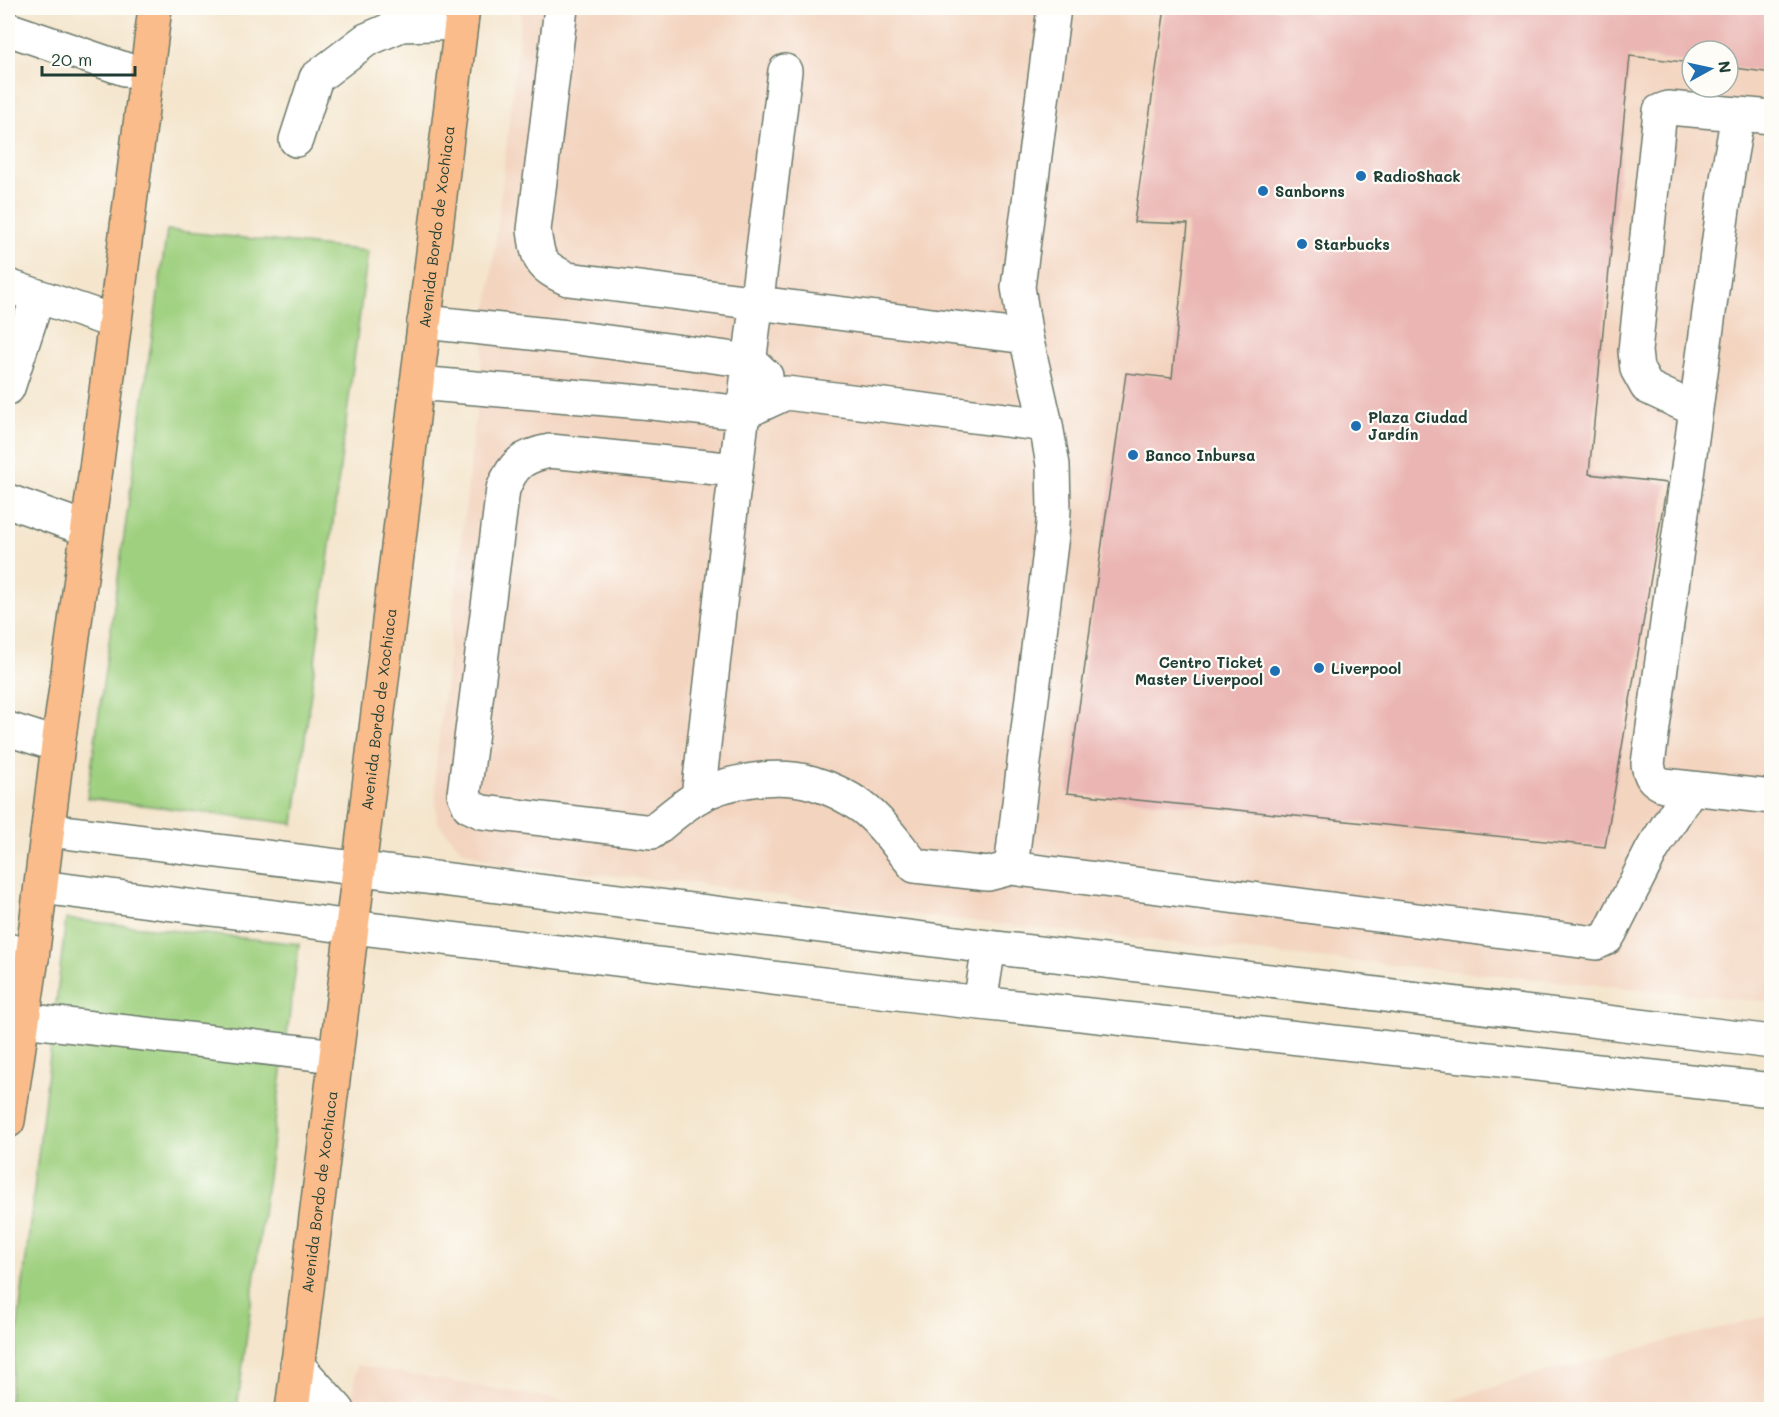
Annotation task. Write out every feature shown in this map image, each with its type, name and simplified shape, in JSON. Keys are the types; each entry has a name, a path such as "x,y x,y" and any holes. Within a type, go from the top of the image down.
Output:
{"main road":[{"path":"8,1121 23,1020 20,954 41,887 57,745 115,322 154,8"},
{"name":"Avenida Bordo de Xochiaca","path":"292,1410 462,15"}],"street":[{"path":"561,8 534,230 536,249 542,263 553,272 568,279 1026,337"},
{"path":"1011,868 1054,510 1053,465 1018,287 1054,8"},
{"path":"296,140 316,78 366,40 400,25 462,15"},
{"path":"8,29 145,76"},
{"path":"698,797 785,71"},
{"path":"1696,410 1647,387 1637,369 1635,351 1660,111 1668,108 1772,117"},
{"path":"1738,114 1728,172 1648,764 1649,774 1655,782 1664,785 1772,797"},
{"path":"8,388 22,291 115,322"},
{"path":"424,322 578,338 750,361 786,393"},
{"path":"417,383 743,413 786,393 1046,425"},
{"path":"736,470 550,451 533,454 519,463 509,474 503,489 464,794 469,806 482,812 652,832 675,812 698,797 723,786 781,778 812,782 841,794 863,808 883,827 915,866 988,874 1011,868 1596,943 1607,938 1652,850 1691,788"},
{"path":"8,501 87,529"},
{"path":"8,729 57,745"},
{"path":"48,830 1772,1042"},
{"path":"41,887 980,1003 1765,1083"},
{"path":"980,1003 989,947"},
{"path":"23,1020 336,1056"},
{"path":"297,1365 338,1410"}],"shaded area":[{"path":"522,8 1771,8 1771,1002 1267,953 899,913 692,883 501,865 462,850 437,822 435,772"},
{"path":"1771,1315 1771,1409 1426,1409 1514,1380"},
{"path":"357,1365 613,1409 351,1410"}],"green space":[{"path":"167,230 368,251 294,824 87,798"},
{"path":"66,919 299,944 237,1409 8,1410"}],"building":[{"name":"Plaza Ciudad Jardín","path":"1165,8 1772,8 1772,73 1740,69 1740,39 1680,39 1680,62 1630,56 1589,474 1667,483 1605,847 1067,793 1126,373 1172,378 1188,224 1134,222"}],"place":[{"name":"RadioShack","path":"1361,176"},
{"name":"Sanborns","path":"1263,191"},
{"name":"Starbucks","path":"1302,244"},
{"name":"Plaza Ciudad Jardín","path":"1356,426"},
{"name":"Banco Inbursa","path":"1133,455"},
{"name":"Liverpool","path":"1319,668"},
{"name":"Centro Ticket Master Liverpool","path":"1275,671"}]}
